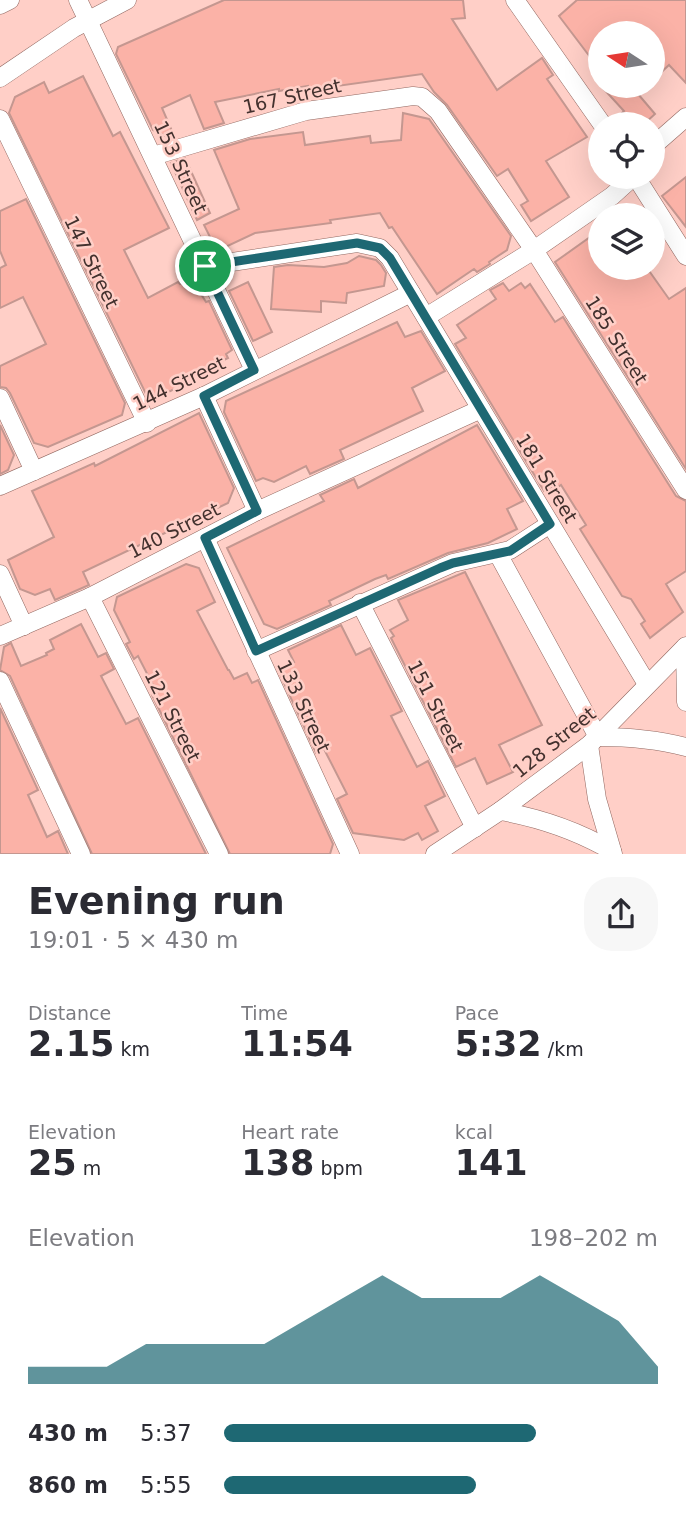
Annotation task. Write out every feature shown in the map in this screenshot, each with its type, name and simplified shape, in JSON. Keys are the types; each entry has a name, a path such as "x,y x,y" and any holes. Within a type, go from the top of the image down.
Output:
{"street":[{"path":"0,5 10,0"},
{"name":"153 Street","path":"78,0 254,370"},
{"path":"0,78 88,19 127,0"},
{"path":"514,0 593,112"},
{"name":"167 Street","path":"153,156 306,111 413,96 422,97 438,111"},
{"name":"185 Street","path":"438,111 534,250 686,490"},
{"path":"665,135 686,117"},
{"name":"147 Street","path":"0,119 147,423"},
{"path":"426,317 534,250 620,189"},
{"path":"642,189 686,256"},
{"name":"181 Street","path":"205,266 346,244 369,244 380,248 390,258 647,684"},
{"name":"144 Street","path":"0,486 147,423 411,293"},
{"path":"204,396 257,511"},
{"path":"0,398 34,471"},
{"name":"140 Street","path":"0,636 90,597 257,511 481,409"},
{"path":"256,651 453,563 498,555 521,545 550,524"},
{"name":"133 Street","path":"205,538 350,854"},
{"path":"498,555 593,741 597,799 612,852"},
{"path":"0,574 24,626"},
{"name":"121 Street","path":"90,597 219,854"},
{"name":"151 Street","path":"360,603 475,828"},
{"path":"685,647 686,702"},
{"name":"128 Street","path":"435,854 500,811 593,741 685,647"},
{"path":"0,681 81,854"},
{"path":"593,741 629,737 660,740 686,747"},
{"path":"500,811 558,825 586,836 612,852"}],"building":[{"path":"224,0 463,0 465,18 452,19 497,90 542,58 553,75 547,79 587,137 546,161 569,197 531,221 521,205 528,201 508,169 497,176 422,74 309,90 308,86 279,89 215,102 224,123 204,129 190,95 162,108 175,138 171,139 153,130 116,54 118,47"},
{"path":"577,0 686,0 686,83 669,65 665,69 665,21 588,21 588,54 559,16"},
{"path":"83,76 113,136 120,132 169,228 124,250 148,298 191,278 206,302 209,301 232,350 226,354 228,358 185,379 187,383 152,400 148,398 9,113 15,97 44,82 49,93"},
{"path":"612,98 641,98 653,112 623,112"},
{"path":"403,113 429,119 511,236 507,250 489,262 490,264 477,272 474,269 437,294 380,213 330,220 331,223 255,233 217,251 204,225 239,209 214,150 250,139 303,132 305,145 370,136 371,143 401,140"},
{"path":"185,158 210,213 197,220 171,163"},
{"path":"686,177 686,227 662,196"},
{"path":"26,199 125,403 122,415 48,447 34,443 10,393 6,388 0,387 0,366 46,344 23,297 0,308 0,268 6,265 0,251 0,211"},
{"path":"588,239 588,280 656,280 669,299 686,288 686,469 555,262"},
{"path":"359,256 376,260 381,265 386,273 384,286 347,293 346,303 321,301 321,312 271,309 274,267 324,267 347,263"},
{"path":"248,282 272,332 253,341 229,291"},
{"path":"503,283 509,291 521,283 525,288 530,284 555,322 563,317 676,496 686,501 686,571 666,584 683,612 650,638 641,624 645,621 631,599 622,596 580,529 586,525 561,485 544,491 455,344 466,338 457,325 496,299 490,290"},
{"path":"397,322 405,337 421,331 445,371 412,388 423,411 340,450 344,459 310,474 306,466 274,482 263,478 256,481 224,412 226,401"},
{"path":"199,413 234,488 228,503 83,572 89,585 55,600 50,589 35,595 20,589 8,560 54,537 32,491 94,463 95,466"},
{"path":"0,425 14,455 8,470 0,474"},
{"path":"477,425 523,501 507,509 517,529 488,543 448,553 388,579 386,575 375,579 329,601 331,605 277,629 264,624 227,548 324,501 320,495 354,479 358,488"},
{"path":"186,564 199,568 215,602 197,611 228,670 234,679 247,673 252,683 258,680 333,844 330,854 230,854 152,695 157,693 138,656 134,659 126,644 130,642 114,610 117,597"},
{"path":"465,572 542,725 499,745 513,772 487,784 475,758 456,767 391,638 394,636 390,630 408,620 398,600"},
{"path":"81,624 98,657 106,653 114,669 101,676 126,724 138,718 206,854 92,854 10,676 0,670 4,647 11,643 21,666 47,655 46,653 54,649 50,640"},
{"path":"341,625 356,655 370,648 402,711 391,716 417,767 428,761 445,796 425,806 438,831 422,840 418,833 404,840 353,833 337,799 347,794 324,749 316,753 278,670 294,662 288,650"},
{"path":"0,708 38,790 28,795 47,837 58,831 68,854 0,854"}],"route":[{"path":"357,243 380,248 390,258 550,524 510,551 440,568 256,651 205,538 257,511 204,396 254,370 205,266 357,243"}]}
